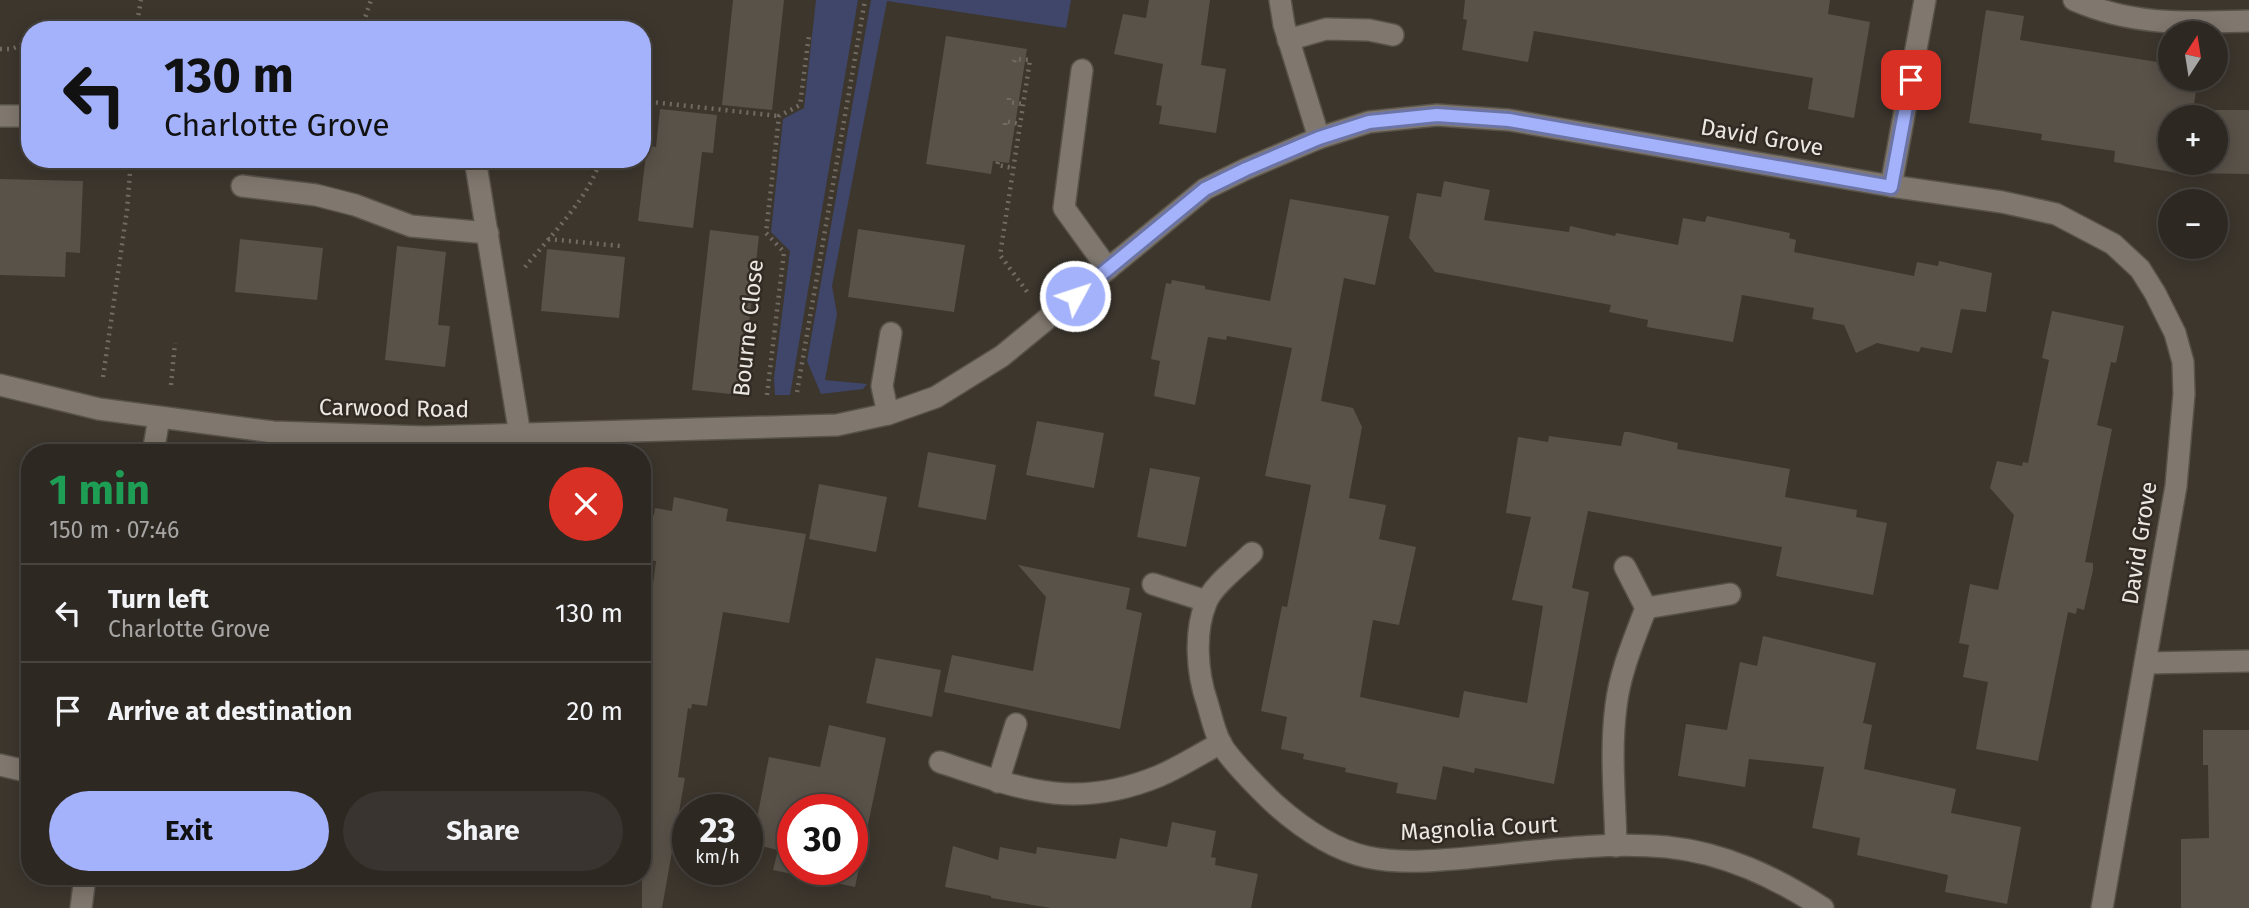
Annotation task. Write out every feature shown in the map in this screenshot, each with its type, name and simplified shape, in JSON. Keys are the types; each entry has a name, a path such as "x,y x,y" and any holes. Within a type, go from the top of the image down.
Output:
{"street":[{"path":"1280,0 1288,40 1319,138"},
{"path":"1891,187 1925,0"},
{"path":"2074,0 2132,19 2173,23 2249,21"},
{"path":"1288,40 1326,29 1369,30 1392,35"},
{"path":"1082,70 1064,208 1108,268"},
{"name":"David Grove","path":"791,427 837,425 888,414 936,397 1002,356 1205,189 1319,138 1369,122 1437,115 1509,120 1891,187 2002,202 2056,214 2113,244 2140,269 2175,333 2183,362 2184,394 2176,486 2102,908"},
{"path":"0,116 21,116"},
{"path":"477,168 520,435"},
{"path":"242,186 316,195 355,205 411,226 488,233"},
{"path":"888,414 882,386 891,333"},
{"name":"Carwood Road","path":"0,385 99,409 273,432 424,437 791,427"},
{"path":"155,444 159,418"},
{"path":"1153,584 1206,601 1252,553"},
{"path":"1616,845 1613,745 1616,704 1625,666 1646,608 1625,567"},
{"path":"1646,608 1730,594"},
{"name":"Magnolia Court","path":"1206,601 1199,659 1202,688 1221,743 1265,796 1299,825 1337,847 1367,857 1413,862 1616,845 1667,847 1713,856 1755,870 1823,908"},
{"path":"2146,663 2249,661"},
{"path":"998,782 1016,724"},
{"path":"940,762 1031,791 1067,796 1105,792 1158,776 1221,743"},
{"path":"0,765 21,770"},
{"path":"81,908 84,885"}],"path":[{"path":"137,21 141,0"},
{"path":"364,21 371,0"},
{"path":"791,427 865,0"},
{"path":"651,103 779,116 800,105 809,35"},
{"path":"0,49 12,49 21,45"},
{"path":"1014,62 1015,59 1030,60 1000,255 1048,320"},
{"path":"1009,98 1009,102 1023,104"},
{"name":"Bourne Close","path":"764,427 784,252 766,233 779,116"},
{"path":"1005,125 1005,121 1020,124"},
{"path":"998,162 997,165 1013,168"},
{"path":"99,409 127,210 130,168"},
{"path":"498,299 588,189 598,168"},
{"path":"548,239 620,246"}],"shaded area":[{"path":"816,0 858,0 790,395 775,395 774,378 790,251 771,232 783,119 804,108"},
{"path":"871,0 1071,0 1066,28 887,1 832,286 837,314 825,380 867,384 863,389 821,394 807,361"}],"building":[{"path":"733,0 784,0 772,110 722,105"},
{"path":"1149,0 1210,0 1201,65 1226,69 1216,133 1159,124 1162,106 1156,105 1163,64 1114,54 1123,14 1146,18"},
{"path":"1465,0 1830,0 1828,14 1870,22 1854,118 1808,109 1813,78 1534,31 1528,62 1462,50 1467,20 1463,19"},
{"path":"1986,10 2024,16 2020,40 2158,62 2158,91 2196,91 2194,105 2158,105 2158,170 2114,162 2115,151 2041,140 2042,134 1969,123"},
{"path":"946,36 1027,49 1009,163 993,161 991,174 926,164"},
{"path":"660,109 717,115 713,153 702,152 693,228 638,221 644,168 651,168 651,146 656,147"},
{"path":"2228,110 2249,110 2249,174 2228,174"},
{"path":"0,179 83,181 80,253 66,252 65,277 0,275"},
{"path":"1444,181 1490,190 1484,220 1569,232 1570,226 1678,245 1683,218 1705,222 1707,216 1790,233 1789,238 1796,240 1794,252 1914,276 1917,262 1938,266 1939,261 1992,273 1986,312 1961,309 1952,353 1921,347 1919,352 1877,343 1856,353 1844,325 1812,319 1814,308 1742,295 1733,342 1647,327 1648,320 1609,312 1611,305 1435,272 1409,238 1417,193 1441,197"},
{"path":"1290,199 1389,216 1375,285 1344,278 1321,401 1353,408 1362,427 1349,498 1386,505 1379,539 1416,547 1399,625 1373,620 1360,697 1459,718 1464,691 1527,703 1543,606 1512,600 1531,517 1506,513 1518,437 1548,442 1549,436 1621,446 1624,432 1629,432 1678,443 1677,449 1790,469 1785,497 1857,510 1856,517 1887,523 1873,595 1776,576 1782,547 1588,511 1572,588 1589,592 1554,784 1475,768 1474,773 1443,766 1436,800 1396,793 1398,783 1345,772 1346,768 1303,759 1304,754 1281,749 1287,717 1261,711 1282,606 1287,607 1311,485 1265,476 1292,348 1227,336 1226,340 1208,337 1195,405 1154,396 1160,361 1151,359 1166,283 1171,284 1172,280 1270,301"},
{"path":"858,229 965,245 954,312 848,297"},
{"path":"710,230 759,236 741,395 692,390"},
{"path":"240,239 323,248 317,300 235,292"},
{"path":"397,246 446,252 438,325 450,326 445,367 385,360"},
{"path":"547,249 625,257 619,318 541,311"},
{"path":"2052,311 2124,326 2116,363 2111,362 2097,425 2112,429 2085,562 2093,563 2093,570 2084,610 2077,608 2076,614 2068,612 2038,761 1976,749 1988,682 1963,677 1969,645 1959,643 1970,584 1998,590 2014,515 1990,488 1997,461 2022,466 2023,462 2028,463 2049,360 2042,358"},
{"path":"1037,421 1104,433 1094,488 1026,475"},
{"path":"928,452 996,465 986,520 918,507"},
{"path":"1150,468 1200,477 1186,547 1137,537"},
{"path":"819,484 887,497 876,552 809,539"},
{"path":"674,497 728,509 726,521 806,534 789,623 723,612 707,706 692,704 691,709 688,708 678,777 685,778 682,794 672,794 672,851 662,908 642,908 642,885 651,885 651,599 656,561 651,560 651,514 654,515 655,508 672,511"},
{"path":"1018,565 1130,588 1126,609 1142,613 1120,729 944,692 952,655 1033,671 1046,597"},
{"path":"1763,636 1876,663 1863,723 1872,725 1864,769 1956,789 1951,813 2021,827 2007,904 1945,892 1948,875 1857,855 1860,838 1812,828 1824,767 1749,759 1745,787 1678,776 1686,724 1727,730 1740,662 1757,666"},
{"path":"876,658 941,670 932,717 866,703"},
{"path":"829,725 886,738 868,825 868,794 777,794 777,850 763,847 762,794 769,757 820,767"},
{"path":"2203,730 2249,730 2249,908 2181,908 2181,839 2209,838 2208,765 2203,765"},
{"path":"1172,822 1216,831 1211,857 1216,858 1215,865 1258,874 1251,908 1051,908 945,887 953,846 998,860 1000,847 1036,854 1037,847 1116,859 1120,838 1167,847"},
{"path":"777,854 777,871 773,870"}],"route":[{"path":"1075,296 1205,189 1319,138 1369,122 1437,115 1509,120 1891,187 1911,80"}]}
